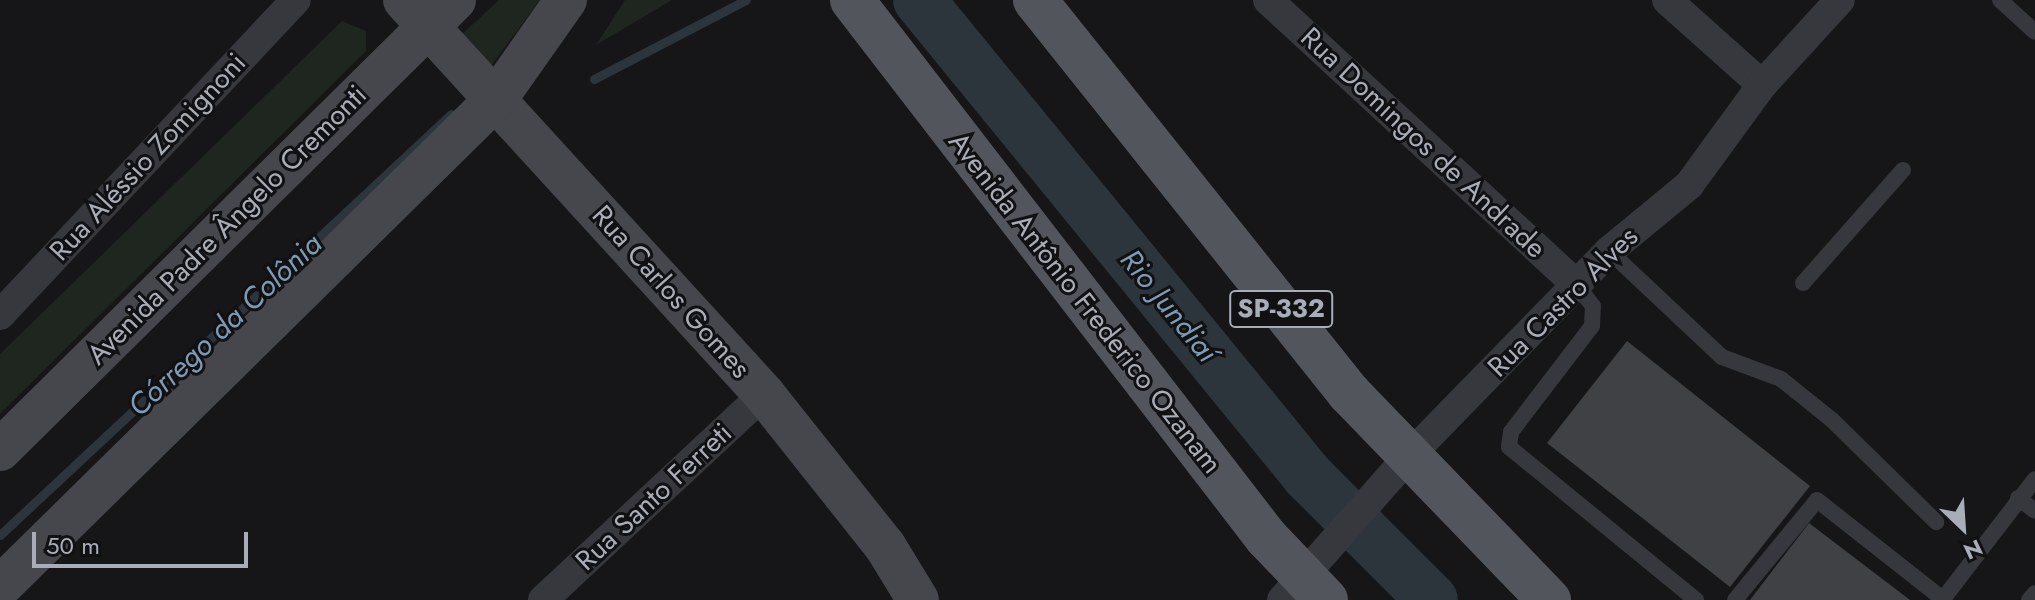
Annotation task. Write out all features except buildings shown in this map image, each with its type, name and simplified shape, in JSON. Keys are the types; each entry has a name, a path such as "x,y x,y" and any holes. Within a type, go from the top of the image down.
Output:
{"main road":[{"path":"0,587 497,98 566,0"},
{"name":"Avenida Antônio Frederico Ozanam","path":"852,0 1308,583"},
{"name":"SP-332","path":"1035,0 1349,393 1400,466 1549,600"},
{"name":"Rua Carlos Gomes","path":"429,9 497,98 764,394 885,546 918,600"},
{"name":"Avenida Padre Ângelo Cremonti","path":"0,450 429,9"}],"street":[{"name":"Rua Aléssio Zomignoni","path":"0,315 296,0"},
{"name":"Rua Domingos de Andrade","path":"1268,0 1577,285"},
{"path":"1667,0 1762,85"},
{"name":"Rua Castro Alves","path":"1308,583 1400,466 1609,251 1689,185 1762,85 1840,0"},
{"name":"Rua Santo Ferreti","path":"543,600 764,394"}],"lane":[{"path":"2000,0 2035,32"},
{"path":"1803,283 1903,170"},
{"path":"1609,251 1722,357 1781,379 1832,420 1936,522"},
{"path":"1577,285 1593,306 1592,326 1511,432 1509,447 1696,600"},
{"path":"1735,600 1817,500 1944,599 2035,479"},
{"path":"2018,498 2035,511"},
{"path":"2029,600 2035,593"}],"shaded area":[{"path":"499,0 540,0 490,67 460,36"},
{"path":"625,0 672,0 596,45"},
{"path":"342,21 366,31 366,51 0,414 0,354"}],"waterway":[{"name":"Córrego da Colônia","path":"594,79 746,0"},
{"name":"Rio Jundiaí","path":"919,0 1308,476 1432,600"},
{"name":"Córrego da Colônia","path":"0,535 451,114"}]}
